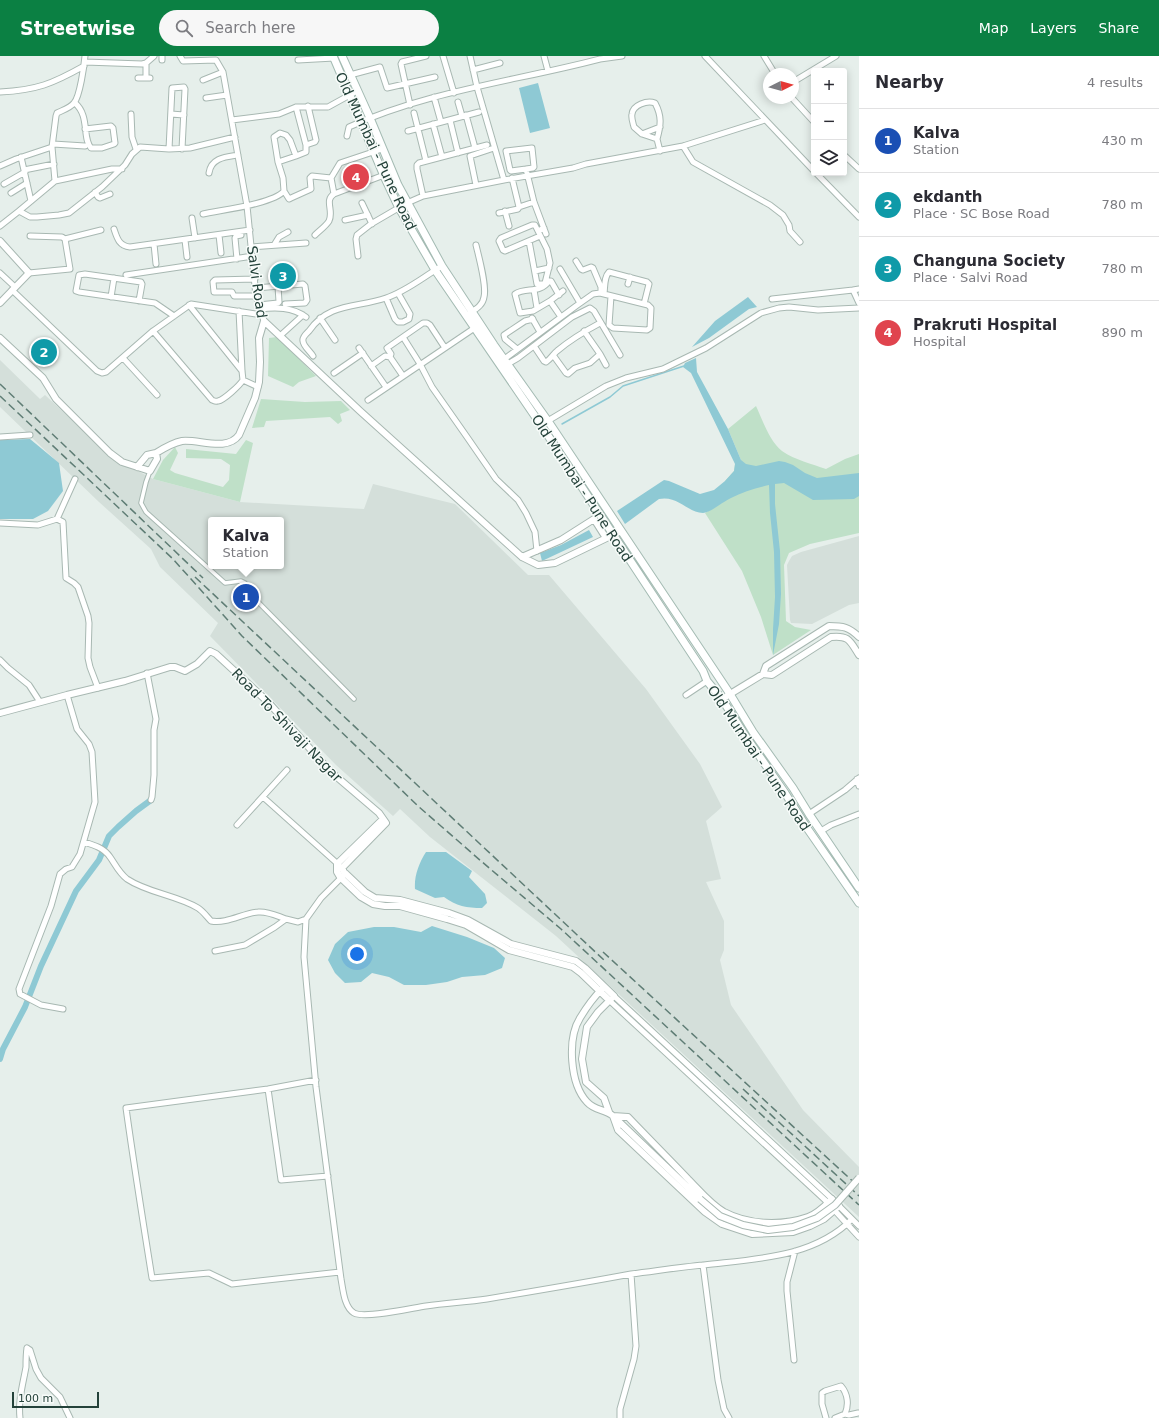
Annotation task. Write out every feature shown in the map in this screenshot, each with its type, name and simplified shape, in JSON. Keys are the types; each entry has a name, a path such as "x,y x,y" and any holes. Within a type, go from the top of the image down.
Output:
{"main road":[{"name":"Old Mumbai - Pune Road","path":"342,56 407,203 477,326 548,421 730,694 753,732 793,788 859,888"},
{"name":"Old Mumbai - Pune Road","path":"334,57 399,208 435,270 470,314"},
{"path":"338,68 346,65"},
{"path":"418,241 425,237"},
{"name":"Old Mumbai - Pune Road","path":"504,363 541,425 703,671 707,681 722,699 807,828 859,903"},
{"path":"785,793 793,788"}],"street":[{"path":"0,92 26,90 57,81 85,61 146,63 154,56"},
{"name":"Salvi Road","path":"137,467 147,455 156,453 169,445 182,441 226,443 236,439 250,410 258,387 260,362 259,338 264,321 256,296 247,206 223,72 216,58 197,58 183,61 180,56"},
{"path":"406,58 414,56"},
{"path":"410,105 401,62 426,56"},
{"path":"443,56 454,93"},
{"path":"470,56 477,87 504,180"},
{"path":"544,56 548,71"},
{"path":"347,136 349,127 370,118 434,97 548,71 597,58 622,56"},
{"path":"706,56 811,168"},
{"path":"764,56 771,68"},
{"path":"799,78 836,56"},
{"path":"298,60 334,57"},
{"path":"55,180 53,146 54,125 57,113 69,108 75,103 83,75 85,61"},
{"path":"138,78 148,78 146,63"},
{"path":"473,70 500,63"},
{"path":"343,79 350,75 380,67 387,88 435,77"},
{"path":"203,80 223,72"},
{"path":"169,149 172,88 184,87 182,149"},
{"path":"232,120 279,114 296,107 328,107 358,91"},
{"path":"206,98 227,95"},
{"path":"434,97 441,122"},
{"path":"458,102 475,148"},
{"path":"657,139 642,134 634,127 632,113 634,108 642,103 652,102 655,103 658,108 661,123 657,139 660,151"},
{"path":"75,103 78,105 84,118 88,146 91,148 102,148 115,143 113,128 111,126 86,129"},
{"path":"798,104 811,119"},
{"path":"306,145 315,142 316,140 308,106"},
{"path":"278,162 306,152 306,145 296,107"},
{"path":"408,131 479,112"},
{"path":"414,113 426,161"},
{"path":"132,114 132,137 136,149"},
{"path":"171,114 184,115"},
{"path":"450,120 458,153"},
{"path":"358,256 356,237 372,224 407,203 423,196 684,146 765,120"},
{"path":"433,124 442,157"},
{"path":"642,134 660,127"},
{"path":"296,156 290,140 286,135 280,133 274,137 278,162 283,178 284,191 289,199 311,189 310,178 312,176 331,178"},
{"path":"18,211 30,217 69,213 125,166 132,154 140,147 182,149 235,137"},
{"path":"423,196 417,165 426,161 488,145"},
{"path":"0,166 53,146 85,146"},
{"path":"684,146 693,162 770,205 783,215 789,225 790,231 800,242"},
{"path":"476,185 470,156 495,151 532,148 533,168 511,171 506,151"},
{"path":"334,194 331,178 340,163 382,149"},
{"path":"209,173 210,168 215,161 238,155"},
{"path":"21,157 31,201"},
{"path":"847,158 859,169"},
{"path":"4,184 24,171 54,164"},
{"path":"0,226 55,180 122,168"},
{"path":"526,170 534,202 546,234"},
{"path":"315,235 329,221 330,196 392,172"},
{"path":"819,176 859,217"},
{"path":"512,178 519,207"},
{"path":"11,193 27,183"},
{"path":"203,214 247,206 278,195 284,191"},
{"path":"95,192 100,198 110,194"},
{"path":"499,212 518,209 519,207 534,202"},
{"path":"362,203 372,224"},
{"path":"505,211 509,226"},
{"path":"345,220 368,215"},
{"path":"192,218 195,238"},
{"path":"529,241 537,284 543,284 545,282 550,263 547,251 539,234 533,224 499,240 503,250 505,251 529,241 539,234 544,228"},
{"path":"114,229 118,242 127,247 250,232"},
{"path":"30,236 62,237 65,239 101,230"},
{"path":"237,259 235,237 250,232"},
{"path":"274,245 279,237 288,232"},
{"path":"219,235 220,253"},
{"path":"0,303 29,272 70,269 65,239"},
{"path":"185,240 187,257"},
{"path":"0,241 29,272"},
{"path":"252,247 306,243"},
{"path":"154,244 156,264"},
{"path":"470,314 480,305 484,297 483,282 476,245"},
{"path":"126,275 253,256"},
{"path":"576,260 583,270 590,267 593,268 603,293"},
{"path":"314,356 303,340 313,324 320,318 326,314 345,307 369,303 398,293 411,287 442,266"},
{"path":"535,271 549,268"},
{"path":"560,269 564,291"},
{"path":"603,293 607,273 609,272 630,277 647,282 648,284 644,304"},
{"path":"0,273 13,289 97,371 102,373 106,372 153,331 189,305 194,304 256,314"},
{"path":"139,301 142,283 114,278 82,274 79,275 76,291 155,304 174,316"},
{"path":"628,284 630,277"},
{"path":"111,297 114,278"},
{"path":"255,279 215,280 213,282 213,292 232,292 234,296 256,296"},
{"path":"564,291 550,301 531,311 519,312 515,294 527,290 534,290 546,285 549,281 550,281 564,291 580,303"},
{"path":"256,288 303,284 305,286 307,300 304,303 285,304"},
{"path":"259,307 279,302 278,286"},
{"path":"772,299 856,289 859,303"},
{"path":"534,290 537,308"},
{"path":"386,298 395,320 398,322 403,322 409,319 410,314 398,293"},
{"path":"504,363 517,349 593,294 603,293 648,305 651,308 650,328 647,330 613,328 609,325 612,296"},
{"path":"550,301 561,317"},
{"path":"189,305 242,371"},
{"path":"259,307 287,308 305,316 281,335"},
{"path":"541,425 611,383 663,369 691,356 761,314 779,308 789,307 818,310 859,308"},
{"path":"504,363 534,346 572,317 590,308 594,311 620,355"},
{"path":"239,311 242,371 244,380"},
{"path":"531,311 533,319 540,332"},
{"path":"320,318 335,340"},
{"path":"517,349 504,339 504,335 525,321 533,319"},
{"path":"264,321 281,335 360,411 522,557 538,565 555,563 606,538 614,536 621,531"},
{"path":"534,346 546,362 555,352 584,331 600,322"},
{"path":"403,376 390,357 391,355 388,347 423,323 430,325 445,348"},
{"path":"368,400 477,326"},
{"path":"153,331 212,400 221,400 244,380"},
{"path":"584,331 606,365"},
{"path":"402,337 420,364 432,387 496,479 518,500 535,532 537,551"},
{"path":"0,338 43,378 56,399 110,453 122,462 150,471"},
{"path":"359,348 386,387"},
{"path":"334,373 363,353"},
{"path":"553,355 568,374 575,368 590,363 600,354"},
{"path":"371,366 385,356 390,357"},
{"path":"123,358 157,395"},
{"path":"244,380 258,387"},
{"path":"0,438 30,435"},
{"path":"156,453 157,459 146,482 142,503 146,512 208,568"},
{"path":"0,523 38,525 46,524 57,519 75,479"},
{"path":"522,557 561,540 594,519 596,508"},
{"path":"57,519 61,520 64,525 66,578 78,587 88,616 88,658 98,688"},
{"path":"594,519 606,538"},
{"path":"209,569 225,583 241,581 246,582 260,604 354,699"},
{"path":"763,674 766,666 829,626 841,626 852,630 859,636 850,642"},
{"path":"722,699 763,674 772,675 831,637 842,636 850,642 859,655"},
{"name":"Road To Shivaji Nagar","path":"0,713 125,681 170,667 175,667 185,671 197,664 210,651 216,654 268,702 331,772 379,813 385,821 342,871"},
{"path":"0,660 29,685 40,702"},
{"path":"147,674 156,719 154,730 154,775 151,800"},
{"path":"686,695 707,681"},
{"path":"63,1009 41,1005 31,1000 19,991 19,985 51,906 60,874 66,869 72,867 80,854 95,802 92,752 89,744 77,729 67,695"},
{"path":"237,825 287,770"},
{"path":"858,779 859,786"},
{"path":"809,814 845,790 858,779"},
{"path":"263,797 365,892 375,898 400,900 449,913 468,920 511,944 564,961 576,961 585,968 610,1001 834,1211 852,1219 859,1226"},
{"path":"821,831 831,825 859,814"},
{"path":"84,842 96,846 107,853 125,878 138,885 187,903 199,909 211,921 222,921 259,912 269,912 298,922 306,919"},
{"path":"342,871 306,919 304,957 316,1080 340,1272 346,1302 353,1312 359,1314 383,1313 423,1306 485,1299 631,1274 752,1260 807,1248 826,1240 847,1225 852,1219"},
{"path":"215,951 245,944 286,919"},
{"path":"602,989 614,996 828,1204 859,1237"},
{"path":"602,989 579,1019 574,1035 573,1066 579,1090 587,1102 594,1108 611,1114 628,1117 704,1195 724,1211 747,1220 772,1223 808,1217 828,1204"},
{"path":"614,996 598,1012 587,1027 582,1059 586,1082 604,1098 618,1130 705,1212 722,1224 752,1234 793,1232 810,1226 834,1211"},
{"path":"316,1080 268,1089 126,1108 133,1163 152,1278 209,1274 232,1284 340,1272"},
{"path":"268,1089 281,1180 328,1176"},
{"path":"611,1114 700,1199 720,1216 743,1225 768,1230 792,1227 817,1218 835,1205 859,1178"},
{"path":"794,1360 787,1282 795,1251"},
{"path":"703,1265 719,1388 724,1409 729,1418"},
{"path":"620,1418 620,1409 636,1346 631,1274"},
{"path":"20,1418 20,1394 26,1366 27,1348 30,1350 36,1370 41,1378 60,1398 70,1418"},
{"path":"826,1418 822,1404 822,1394 825,1391 841,1386 848,1403 848,1407 843,1416"},
{"path":"835,1418 858,1413"}],"shaded area":[{"path":"0,360 40,399 45,395 113,458 153,479 240,502 364,509 373,484 455,504 528,575 549,575 646,689 700,764 722,807 706,821 721,879 706,882 724,921 724,950 720,960 731,1005 803,1110 859,1167 859,1217 556,936 430,837 400,809 393,816 336,765 210,636 218,623 160,567 151,549 99,502 0,407"},
{"path":"859,536 859,603 849,605 812,624 791,623 787,565 792,556 801,552"}],"green space":[{"path":"277,337 316,376 299,382 293,387 268,376 269,338"},
{"path":"261,399 305,402 341,401 350,410 340,414 342,421 338,424 330,417 266,421 264,427 252,428"},
{"path":"756,406 774,442 782,451 792,457 826,469 845,459 859,454 859,533 810,544 789,553 784,565 786,621 795,627 811,630 773,655 761,617 742,571 705,513 723,502 725,481 734,471 735,464 741,460 728,429"},
{"path":"246,440 253,443 240,502 153,479 163,460 175,447 178,453 170,470 175,473 223,487 229,480 230,465 221,459 186,458 186,449 236,454"}],"water":[{"path":"538,83 550,128 530,133 519,88"},
{"path":"748,297 757,307 749,309 709,338 692,347 715,321"},
{"path":"696,358 697,372 728,429 741,460 746,464 756,466 779,461 785,462 817,478 859,473 859,496 854,499 813,500 784,483 775,484 775,504 780,551 781,594 779,624 773,655 775,597 774,552 769,485 740,494 703,513 692,510 666,498 659,499 625,524 617,511 664,480 700,494 714,490 734,471 735,464 691,373 683,367 685,363"},
{"path":"30,439 59,463 63,491 48,511 33,519 0,519 0,440"},
{"path":"589,530 593,537 542,561 540,553 561,545"},
{"path":"426,852 446,852 472,871 469,877 485,894 487,903 482,908 471,908 453,903 444,897 435,898 415,889 415,879 421,861"},
{"path":"432,926 467,937 494,948 505,958 502,968 485,975 462,977 447,982 426,985 404,985 389,977 372,973 361,982 345,983 335,973 328,960 335,944 348,932 374,927 394,927 421,932"}],"waterway":[{"path":"562,424 610,397 623,386 684,366"},
{"path":"0,1059 3,1049 25,1007 41,966 76,891 99,860 109,836 136,811 151,800"}],"railway":[{"path":"0,384 203,578"},
{"path":"0,396 173,559 242,636 418,806 561,929 859,1205"},
{"path":"195,577 605,961"},
{"path":"603,952 859,1187"},
{"path":"743,1089 859,1196"}],"place":[{"name":"Prakruti Hospital","path":"356,177"},
{"name":"Changuna Society","path":"283,276"},
{"name":"ekdanth","path":"44,352"},
{"name":"Kalva","path":"246,597"}]}
